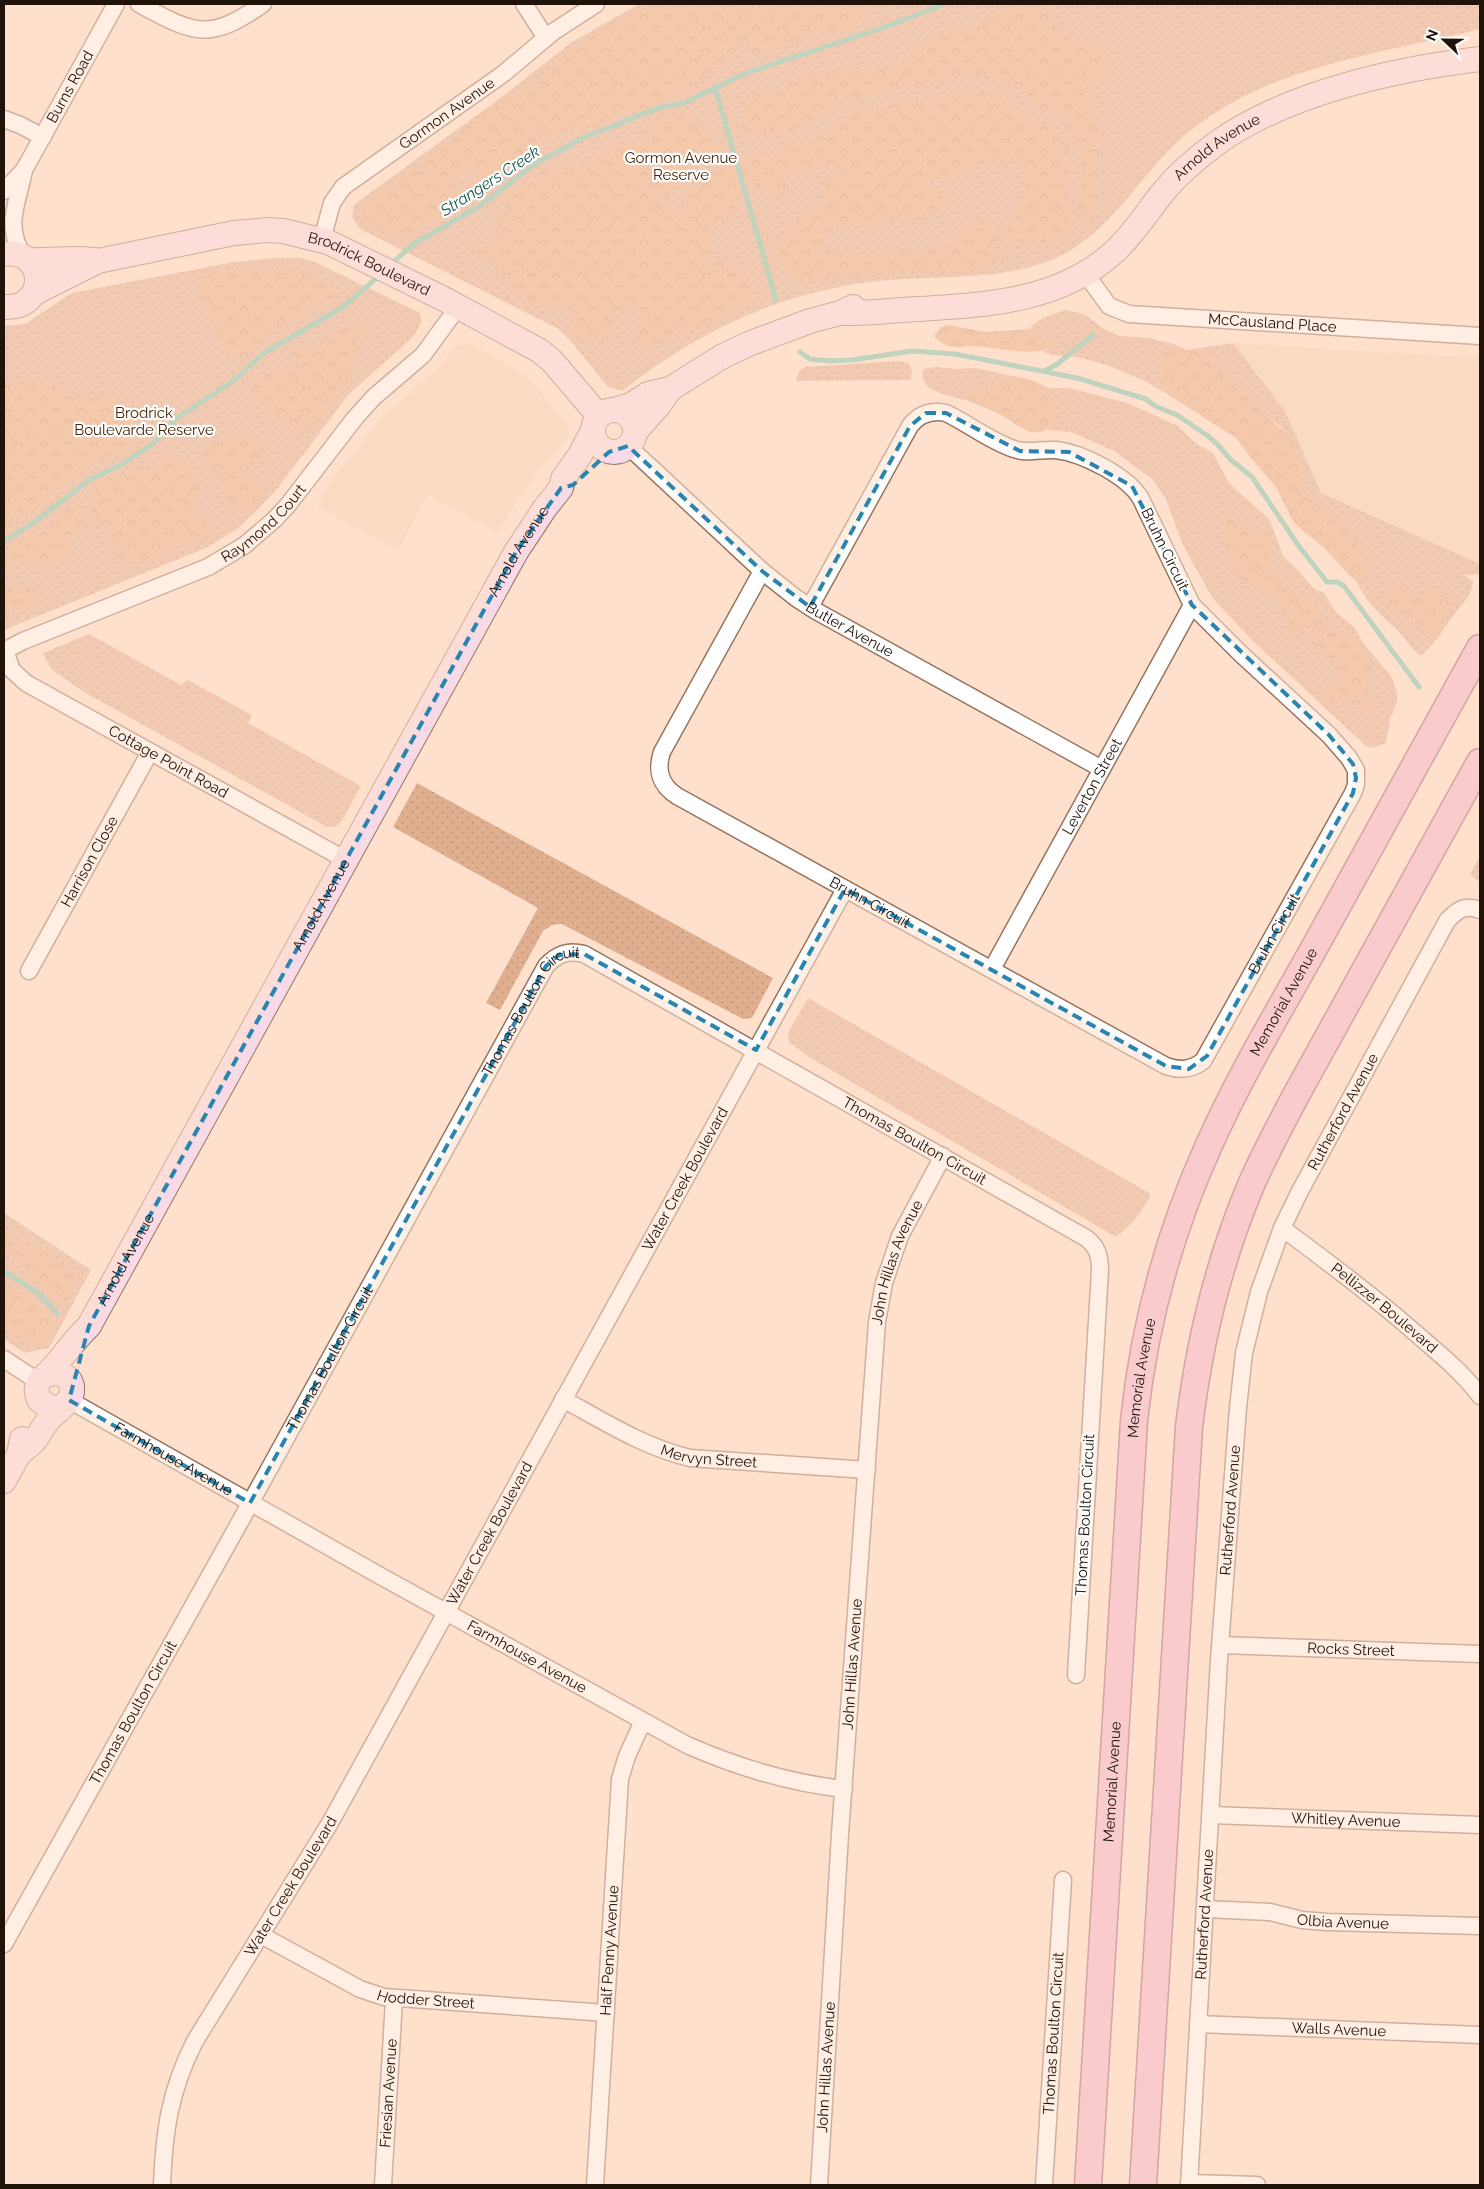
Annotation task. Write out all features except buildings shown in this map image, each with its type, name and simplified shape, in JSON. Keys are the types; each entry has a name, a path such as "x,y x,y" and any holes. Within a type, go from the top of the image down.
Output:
{"main road":[{"name":"Memorial Avenue","path":"1088,2185 1134,1421 1143,1351 1156,1297 1173,1234 1222,1117 1480,648"},
{"path":"1143,2185 1189,1427 1198,1361 1207,1320 1230,1240 1266,1153 1295,1096 1480,762"}],"street":[{"name":"Burns Road","path":"4,191 24,170 116,4"},
{"path":"139,4 183,26 206,30 230,25 263,4"},
{"path":"524,4 546,38"},
{"name":"Gormon Avenue","path":"325,241 332,203 343,187 496,78 546,38 596,4"},
{"name":"Arnold Avenue","path":"4,1480 18,1454 41,1383 74,1340 89,1326 516,552 545,508 561,488 563,479 602,419 648,394 670,388 716,360 751,343 802,323 840,313 864,302 918,293 959,293 995,301 1048,291 1085,273 1105,260 1126,240 1164,192 1190,165 1216,143 1249,123 1282,108 1349,85 1402,72 1480,59"},
{"path":"4,119 42,137"},
{"name":"Burns Road","path":"19,257 12,225 24,170"},
{"name":"Brodrick Boulevard","path":"4,307 24,303 34,293 98,261 250,231 283,231 325,241 451,303 540,351 552,361 602,419"},
{"path":"19,257 33,266 37,280 34,293"},
{"name":"Brodrick Boulevard","path":"19,257 56,261 77,258 98,261"},
{"name":"McCausland Place","path":"1085,273 1109,306 1129,314 1480,336"},
{"name":"Raymond Court","path":"4,651 23,641 208,567 245,545 268,526 288,504 364,407 423,355 451,303"},
{"name":"Arnold Avenue","path":"561,488 573,485 624,443 659,405 670,388"},
{"path":"622,412 629,416 633,423 624,443 598,445 602,419 622,412"},
{"name":"Bruhn Circuit","path":"762,571 662,752 659,760 659,774 666,787 677,796 1166,1066 1182,1070 1197,1066 1207,1056 1353,793 1356,770 1349,758 1330,735 1240,654 1192,605 1141,499 1126,481 1069,452 1055,450 1026,452 1014,449 952,416 940,412 920,416 910,426 810,607"},
{"name":"Butler Avenue","path":"624,443 762,571 810,607 1102,769"},
{"name":"Leverton Street","path":"992,969 1192,605"},
{"name":"Cottage Point Road","path":"4,651 12,670 26,683 346,860"},
{"name":"Harrison Close","path":"29,971 150,752"},
{"name":"Water Creek Boulevard","path":"162,2185 165,2129 169,2110 180,2074 195,2041 330,1823 845,888"},
{"name":"Rutherford Avenue","path":"1189,2184 1221,1645 1238,1408 1244,1354 1259,1292 1282,1228 1300,1190 1447,921 1457,910 1467,906 1480,910"},
{"name":"Thomas Boulton Circuit","path":"4,1944 546,966 552,960 567,952 584,954 943,1156 1086,1238 1095,1246 1100,1260 1076,1675"},
{"name":"John Hillas Avenue","path":"819,2185 844,1789 877,1322 884,1283 900,1236 943,1156"},
{"name":"Pellizzer Boulevard","path":"1282,1228 1354,1281 1393,1313 1443,1357 1480,1396"},
{"name":"Arnold Avenue","path":"18,1454 34,1441 47,1422 68,1398 78,1364 86,1346 89,1326"},
{"path":"4,1359 41,1383 39,1400 44,1405 51,1408 68,1398"},
{"name":"Farmhouse Avenue","path":"68,1398 446,1613 687,1745 740,1766 801,1782 844,1789"},
{"name":"Mervyn Street","path":"564,1399 640,1441 690,1458 867,1470"},
{"name":"Rocks Street","path":"1221,1645 1480,1654"},
{"name":"Half Penny Avenue","path":"596,2185 620,1779 627,1756 643,1721"},
{"name":"Whitley Avenue","path":"1211,1815 1480,1825"},
{"name":"Thomas Boulton Circuit","path":"1044,2185 1063,1880"},
{"name":"Olbia Avenue","path":"1205,1909 1270,1912 1302,1920 1327,1922 1480,1926"},
{"name":"Hodder Street","path":"261,1935 360,1989 394,2000 606,2013"},
{"name":"Friesian Avenue","path":"383,2185 394,2000"},
{"name":"Walls Avenue","path":"1198,2024 1480,2035"},
{"path":"1189,2184 1257,2185"}],"highlighted area":[{"path":"926,413 946,413 1020,451 1069,452 1132,486 1192,605 1329,735 1353,764 1356,778 1353,793 1207,1056 1189,1069 1166,1066 845,889 756,1050 584,954 559,955 546,966 250,1503 69,1400 89,1326 516,552 561,488 573,485 609,452 628,446 637,452 762,571 810,607 910,426"}],"shaded area":[{"path":"1233,343 1480,358 1480,564 1321,493 1285,411"},
{"path":"470,344 527,376 568,425 569,435 525,489 497,533 428,495 398,551 318,507 323,500 319,497 382,417 437,369 457,345"}],"green space":[{"name":"Gormon Avenue Reserve","path":"639,4 1480,4 1480,29 1330,64 1258,90 1223,108 1191,130 1174,146 1112,216 1095,232 1077,246 1056,258 1036,265 995,274 889,280 816,292 781,302 747,315 683,348 622,391 607,386 569,339 557,328 360,229 352,217 354,205 359,201 499,99 572,42"},
{"path":"652,4 896,4 890,7 868,8 854,28 820,33 813,30 806,31 799,44 777,46 753,56 748,51 748,43 743,38 732,58 715,68 692,88 637,111 614,116 594,128 579,126 545,140 537,140 525,161 512,166 494,184 473,170 466,170 460,175 457,186 467,195 465,207 431,223 424,224 407,235 396,236 363,221 362,217 368,206 378,193 396,177 417,172 423,159 463,133 490,109 542,79 566,52 585,43 597,32"},
{"path":"1014,4 1046,4 1052,14 1048,21 1060,28 1068,40 1092,42 1100,48 1103,54 1104,69 1084,92 1085,102 1098,119 1102,131 1098,158 1099,204 1095,215 1084,224 1078,220 1076,210 1076,202 1083,177 1083,159 1065,121 1056,111 1038,109 1034,106 1026,91 990,76 964,74 926,85 911,88 893,88 862,97 845,94 837,98 828,113 822,117 793,130 776,135 754,136 741,128 742,114 754,94 774,92 806,74 823,71 873,70 896,65 906,60 923,40 982,22"},
{"path":"980,93 992,94 1006,100 1029,123 1042,123 1047,126 1070,153 1068,192 1070,225 1068,233 1048,241 1005,240 1010,225 1015,220 1026,179 1021,165 1016,160 1000,161 993,159 969,168 964,174 957,176 950,174 926,180 928,187 941,193 944,200 934,215 919,220 903,216 871,225 833,228 827,234 824,249 865,257 927,250 950,243 971,222 983,223 995,233 995,243 992,249 997,254 1004,256 1001,261 971,271 965,269 898,270 873,276 843,276 798,282 782,266 779,243 791,223 817,205 827,180 848,173 842,168 828,165 790,171 786,186 781,193 774,195 747,180 740,184 741,203 739,209 724,214 720,221 708,230 710,260 745,270 751,283 752,296 749,303 723,319 699,326 688,332 673,334 650,348 643,348 638,342 642,315 641,310 634,303 623,307 616,313 604,337 591,342 583,341 575,333 570,314 564,306 549,307 520,297 511,284 502,277 496,263 476,254 471,248 475,242 495,245 500,239 495,224 506,208 509,193 533,180 551,165 582,165 607,147 633,145 643,142 647,138 647,130 650,124 661,116 692,112 698,116 700,124 712,133 715,159 678,176 664,204 668,211 683,211 686,196 706,175 760,153 773,155 779,152 779,145 812,142 819,138 823,131 841,120 855,107 863,106 879,110 899,101 915,100 922,103 943,95 965,96"},
{"name":"Brodrick Boulevarde Reserve","path":"274,258 302,258 317,263 420,313 422,321 414,336 349,394 277,489 238,528 208,547 4,630 4,326 25,324 72,293 234,262"},
{"path":"286,265 332,284 336,290 336,296 294,320 273,327 247,356 241,359 226,354 199,296 203,277 224,269 273,271"},
{"path":"1065,310 1084,314 1104,329 1120,336 1149,338 1173,344 1165,355 1161,369 1163,383 1170,396 1145,381 1107,365 1077,357 1052,355 1043,352 1050,348 1043,337 1030,329 1041,319"},
{"path":"354,323 362,323 364,330 356,343 351,379 335,393 323,419 297,437 287,419 281,414 276,418 269,417 266,404 258,399 254,393 252,387 255,378 283,369 298,372 303,367 291,350 325,346 340,328"},
{"path":"948,325 986,332 1030,329 1043,337 1052,339 1050,348 1033,351 978,346 954,347 948,346 934,336 941,327"},
{"path":"1233,343 1285,411 1321,493 1480,564 1480,574 1464,575 1473,582 1469,595 1440,635 1421,656 1374,608 1360,589 1356,581 1364,581 1353,528 1329,519 1317,510 1301,475 1295,445 1280,426 1266,416 1256,402 1238,387 1210,355 1187,350"},
{"path":"1173,344 1187,350 1203,351 1210,355 1238,387 1256,402 1266,416 1292,438 1301,475 1317,510 1329,519 1353,527 1366,575 1364,581 1356,581 1324,548 1294,523 1276,487 1236,438 1170,396 1163,383 1161,369 1168,349"},
{"path":"900,361 909,364 912,371 911,380 796,381 799,371 805,367"},
{"path":"936,367 976,368 1007,375 996,381 995,388 988,392 967,394 968,401 937,392 925,383 923,377 924,369"},
{"path":"1007,375 1029,379 1049,388 1054,402 1053,424 1039,432 1033,432 1020,427 1001,415 968,401 967,394 982,390 989,392 995,388 996,381"},
{"path":"4,381 19,386 47,383 58,387 74,398 86,399 102,396 127,404 131,406 139,433 137,439 123,453 87,465 79,477 57,486 49,498 29,513 23,511 8,528 4,529"},
{"path":"1049,388 1069,388 1127,403 1178,426 1195,443 1213,453 1229,483 1270,520 1283,556 1313,588 1324,593 1336,612 1355,628 1363,643 1391,676 1397,692 1397,702 1390,719 1386,743 1373,748 1366,746 1253,641 1213,599 1182,543 1166,499 1152,479 1114,451 1071,432 1047,430 1053,424 1054,402"},
{"path":"242,435 255,439 260,445 260,453 241,467 243,473 250,482 266,489 263,499 254,508 236,510 230,507 226,487 207,461 203,452 213,441 223,444 231,437"},
{"path":"169,456 183,456 194,474 201,479 193,506 194,513 210,525 209,532 204,537 165,548 158,560 147,560 142,564 118,561 115,556 114,543 110,532 103,522 93,514 91,494 97,485 103,482 117,476 129,474 142,466 153,470"},
{"path":"70,508 77,508 82,513 82,520 80,530 72,536 67,555 48,563 36,563 33,557 24,558 17,561 4,572 4,552 14,541 49,528 64,511"},
{"path":"1227,517 1239,524 1247,532 1251,533 1269,529 1271,540 1266,559 1278,582 1290,594 1314,601 1323,616 1327,628 1331,631 1349,633 1360,644 1373,665 1367,684 1375,711 1364,709 1352,695 1330,702 1325,696 1325,689 1339,680 1341,673 1336,658 1320,657 1315,651 1314,630 1308,625 1298,636 1286,622 1274,594 1263,594 1262,586 1256,584 1249,586 1237,574 1228,546"},
{"path":"1395,582 1420,599 1434,591 1454,605 1440,625 1437,633 1426,634 1413,623 1410,615 1404,610 1382,601 1385,589"},
{"path":"4,586 36,589 40,594 32,607 13,609 4,617"},
{"path":"89,634 181,685 188,680 252,715 248,723 361,786 341,822 335,827 327,827 84,692 51,669 43,653"},
{"path":"417,783 773,978 752,1018 743,1019 562,924 552,925 543,931 500,1010 486,1003 538,908 393,827"},
{"path":"1480,856 1480,883 1470,874"},
{"path":"808,998 1151,1194 1144,1206 1132,1223 1116,1237 812,1059 789,1042 788,1033"},
{"path":"4,1213 91,1270 49,1348 25,1353 4,1339"},
{"path":"4,1227 19,1240 40,1247 50,1257 76,1273 75,1288 65,1302 57,1302 46,1287 31,1277 20,1259 4,1254"},
{"path":"4,1276 18,1290 44,1310 51,1323 51,1331 47,1339 33,1344 17,1334 4,1332"}],"waterway":[{"name":"Strangers Creek","path":"390,265 415,243 480,206 533,165 585,137 661,107 684,103 746,73 879,29 945,4"},
{"path":"715,87 776,300"},
{"name":"Strangers Creek","path":"4,541 33,523 89,480 122,464 154,443 177,418 233,381 264,353 343,307 380,275"},
{"path":"1044,371 1056,365 1093,335"},
{"path":"800,352 810,359 830,361 852,360 912,351 955,354 1077,378 1146,399 1157,407 1177,415 1208,436 1230,459 1252,477 1298,545 1327,582 1337,582 1344,586 1419,687"},
{"path":"4,1271 38,1293 57,1313"}]}
